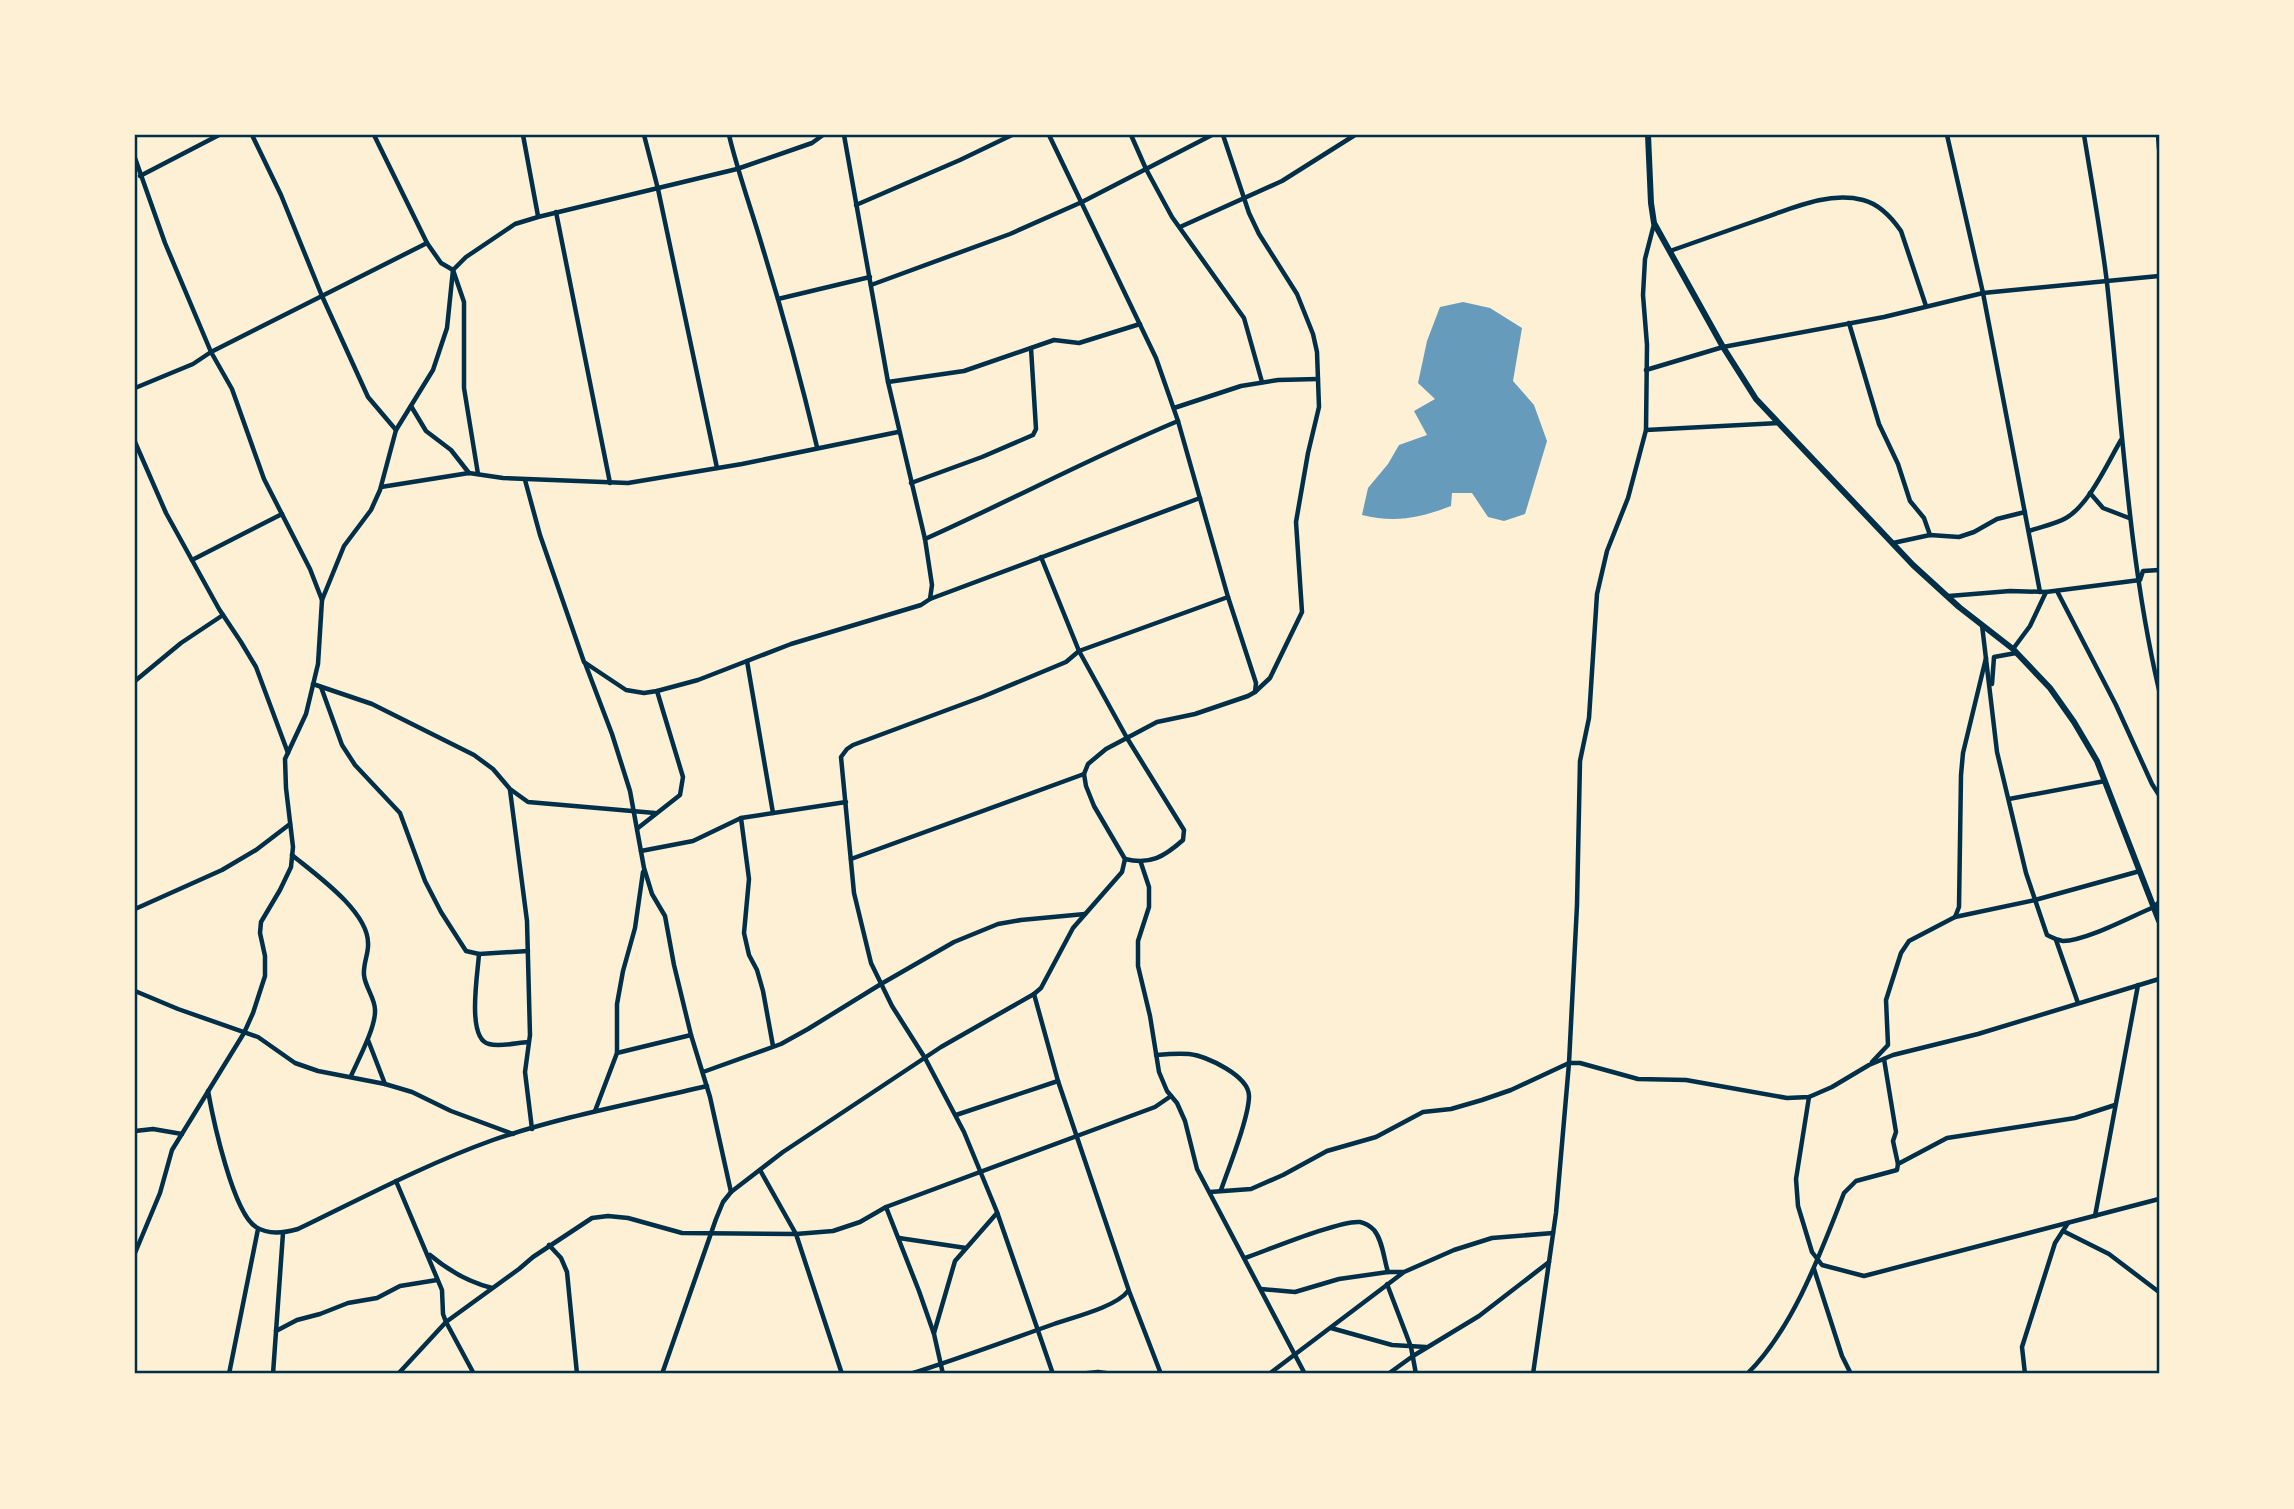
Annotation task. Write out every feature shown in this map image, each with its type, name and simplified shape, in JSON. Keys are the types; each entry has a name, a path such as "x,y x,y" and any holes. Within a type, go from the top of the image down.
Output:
{"main road":[{"path":"1648,135 1654,223 1723,347 1756,398 1893,543 1948,596 2015,651 2050,688 2097,761 2157,904 2159,921"}],"street":[{"path":"140,176 219,135"},
{"path":"252,135 281,195 322,296 368,397 396,430"},
{"path":"374,135 427,243 441,263 453,270 464,302 464,388 478,474"},
{"path":"523,135 538,217"},
{"path":"644,135 658,189 717,468"},
{"path":"729,135 778,299 817,447"},
{"path":"135,1253 160,1193 172,1150 244,1033 265,976 261,922 290,867 293,847 285,759 306,714 318,664 322,600 344,546 371,510 381,487 396,430 433,370 447,328 453,270 466,257 515,224 737,169 812,143 824,135"},
{"path":"844,135 888,383 925,539 932,585 930,598"},
{"path":"856,205 1012,135"},
{"path":"1049,135 1156,358 1174,408 1228,597 1256,683 1255,692"},
{"path":"1131,135 1146,169 1180,227 1244,318 1262,382"},
{"path":"871,285 1010,234 1212,135"},
{"path":"662,1374 710,1235 723,1202 731,1192 846,1109 1041,988 1073,928 1122,872 1125,859 1094,806 1086,786 1084,774 1088,764 1106,749 1157,722 1195,714 1255,692 1270,678 1302,612 1296,522 1319,407 1317,352 1297,294 1259,234 1249,213 1223,135"},
{"path":"1180,227 1282,181 1355,135"},
{"path":"1947,135 1983,293 2043,592 2030,626 2015,651 1994,657 1992,692"},
{"path":"2084,135 2106,281 2129,518 2159,691"},
{"path":"2158,135 2159,149"},
{"path":"135,158 164,243 211,352 232,389 264,479 310,569 322,600"},
{"path":"1669,252 1817,200 1844,197 1865,200 1878,206 1901,231 1926,306"},
{"path":"556,212 610,483"},
{"path":"1533,1374 1553,1233 1569,1063 1577,905 1580,761 1589,718 1597,594 1607,551 1628,498 1646,430 1643,295 1645,259 1654,223"},
{"path":"135,388 193,364 211,352 427,243"},
{"path":"778,299 870,276"},
{"path":"1646,370 1723,347 1849,323 1983,293 2159,276"},
{"path":"1849,323 1879,424 1898,464 1910,501 1924,519 1930,536"},
{"path":"888,383 964,371 1054,340 1079,343 1140,324"},
{"path":"911,483 1033,435 1036,429 1031,348"},
{"path":"1174,408 1241,386 1278,380 1318,379"},
{"path":"411,405 426,431 450,450 469,473"},
{"path":"925,539 1114,448 1178,421"},
{"path":"1646,430 1780,423"},
{"path":"381,487 469,473 525,480 628,483 898,432"},
{"path":"2029,531 2067,518 2090,493 2122,439"},
{"path":"135,442 166,513 223,615 256,667 288,753"},
{"path":"525,480 540,535 612,734 638,828 644,867 652,894 665,916 674,965 707,1086 731,1192"},
{"path":"2090,493 2103,508 2129,518"},
{"path":"584,662 626,690 644,693 657,691 698,680 791,644 921,605 930,598 1200,498"},
{"path":"1893,543 1930,536 1959,537 1997,519 2025,512"},
{"path":"191,559 282,514"},
{"path":"1041,557 1079,651 1127,738 1184,830 1183,840 1157,859 1141,863 1125,859"},
{"path":"2140,580 2143,571 2159,570"},
{"path":"1948,596 2010,591 2043,592 2140,580"},
{"path":"2057,590 2159,795"},
{"path":"1053,1374 981,1171 956,1115 925,1058 892,1006 871,963 854,893 841,758 847,749 1066,662 1079,651 1228,597"},
{"path":"135,681 180,643 223,615"},
{"path":"1982,625 1997,752 2026,873 2047,935 2066,941 2088,935 2157,904"},
{"path":"1955,917 1960,894 1962,764 1986,658"},
{"path":"747,661 773,813"},
{"path":"313,684 372,704 474,755 528,802 654,813"},
{"path":"321,687 342,746 355,765 400,813 414,853 441,912 466,951 479,954 528,951"},
{"path":"638,828 680,795 683,777 657,691"},
{"path":"851,859 1084,774"},
{"path":"2008,799 2106,781"},
{"path":"510,789 527,921 530,1008 525,1072 533,1129"},
{"path":"641,851 693,841 741,818 846,802"},
{"path":"741,818 750,879 744,933 763,991 773,1046"},
{"path":"135,909 222,870 256,850 290,824"},
{"path":"292,855 324,881 355,911 364,924 369,943 364,973 375,1010 368,1039 351,1076"},
{"path":"1141,863 1149,887 1149,907 1138,941 1138,966 1159,1072 1185,1121 1197,1169 1305,1374"},
{"path":"595,1111 617,1053 617,1004 635,928 644,867"},
{"path":"1869,1065 1888,1045 1886,1000 1901,953 1909,941 1955,917 2035,900 2141,871"},
{"path":"703,1072 808,1030 954,942 998,924 1086,914"},
{"path":"2056,940 2078,1003"},
{"path":"479,954 475,1009 478,1034 482,1041 489,1044 528,1042"},
{"path":"1210,1192 1251,1189 1327,1151 1376,1137 1423,1112 1451,1109 1482,1100 1511,1090 1569,1063 1580,1063 1638,1079 1686,1080 1787,1098 1809,1097 1884,1059 1978,1034 2159,979"},
{"path":"2095,1216 2138,985"},
{"path":"135,991 258,1037 295,1063 318,1071 351,1076 412,1092 451,1111 514,1134"},
{"path":"1034,994 1058,1081 1129,1291 1161,1374"},
{"path":"617,1053 691,1035"},
{"path":"368,1039 385,1084"},
{"path":"1156,1055 1189,1054 1238,1076 1245,1082 1250,1094 1221,1191"},
{"path":"1747,1374 1759,1362 1802,1293 1844,1193 1856,1181 1897,1170 1893,1141 1896,1132 1884,1059"},
{"path":"956,1115 1058,1081"},
{"path":"208,1090 214,1124 231,1183 248,1221 258,1229 283,1233 298,1229 460,1153 514,1134 595,1111 707,1086"},
{"path":"397,1374 446,1322 549,1245 592,1218 608,1216 644,1222 682,1233 710,1235 833,1231 860,1222 886,1207 1155,1107 1171,1096"},
{"path":"1809,1097 1797,1179 1798,1206 1812,1252 1822,1265 1864,1276 2159,1199"},
{"path":"1898,1164 1947,1138 2076,1118 2115,1105"},
{"path":"135,1131 153,1129 182,1134"},
{"path":"760,1170 796,1234 842,1374"},
{"path":"396,1181 442,1290 446,1322 474,1374"},
{"path":"886,1207 934,1334 943,1374"},
{"path":"934,1334 954,1263 997,1212"},
{"path":"1245,1258 1331,1228 1363,1222 1375,1230 1388,1272"},
{"path":"2025,1374 2022,1347 2055,1243 2068,1223"},
{"path":"229,1374 258,1229"},
{"path":"2063,1231 2109,1254 2159,1292"},
{"path":"273,1374 283,1233"},
{"path":"1269,1374 1404,1272 1454,1250 1492,1238 1553,1233"},
{"path":"899,1238 967,1248"},
{"path":"549,1245 561,1258 567,1272 578,1374"},
{"path":"429,1255 459,1277 494,1288"},
{"path":"1388,1374 1479,1316 1549,1261"},
{"path":"1814,1269 1842,1356 1851,1374"},
{"path":"1261,1289 1295,1292 1339,1279 1404,1272"},
{"path":"276,1331 297,1320 348,1303 377,1298 400,1286 437,1280"},
{"path":"1387,1284 1411,1347 1416,1374"},
{"path":"910,1374 1106,1305 1124,1297 1129,1291"},
{"path":"1331,1328 1392,1345 1427,1347"},
{"path":"1079,1374 1114,1374"}],"water":[{"path":"1463,302 1490,308 1522,328 1513,381 1534,405 1547,441 1525,514 1504,521 1488,517 1472,493 1452,493 1451,506 1429,514 1396,519 1362,515 1368,488 1388,464 1399,445 1427,435 1414,411 1435,399 1418,383 1427,341 1440,307"}]}
